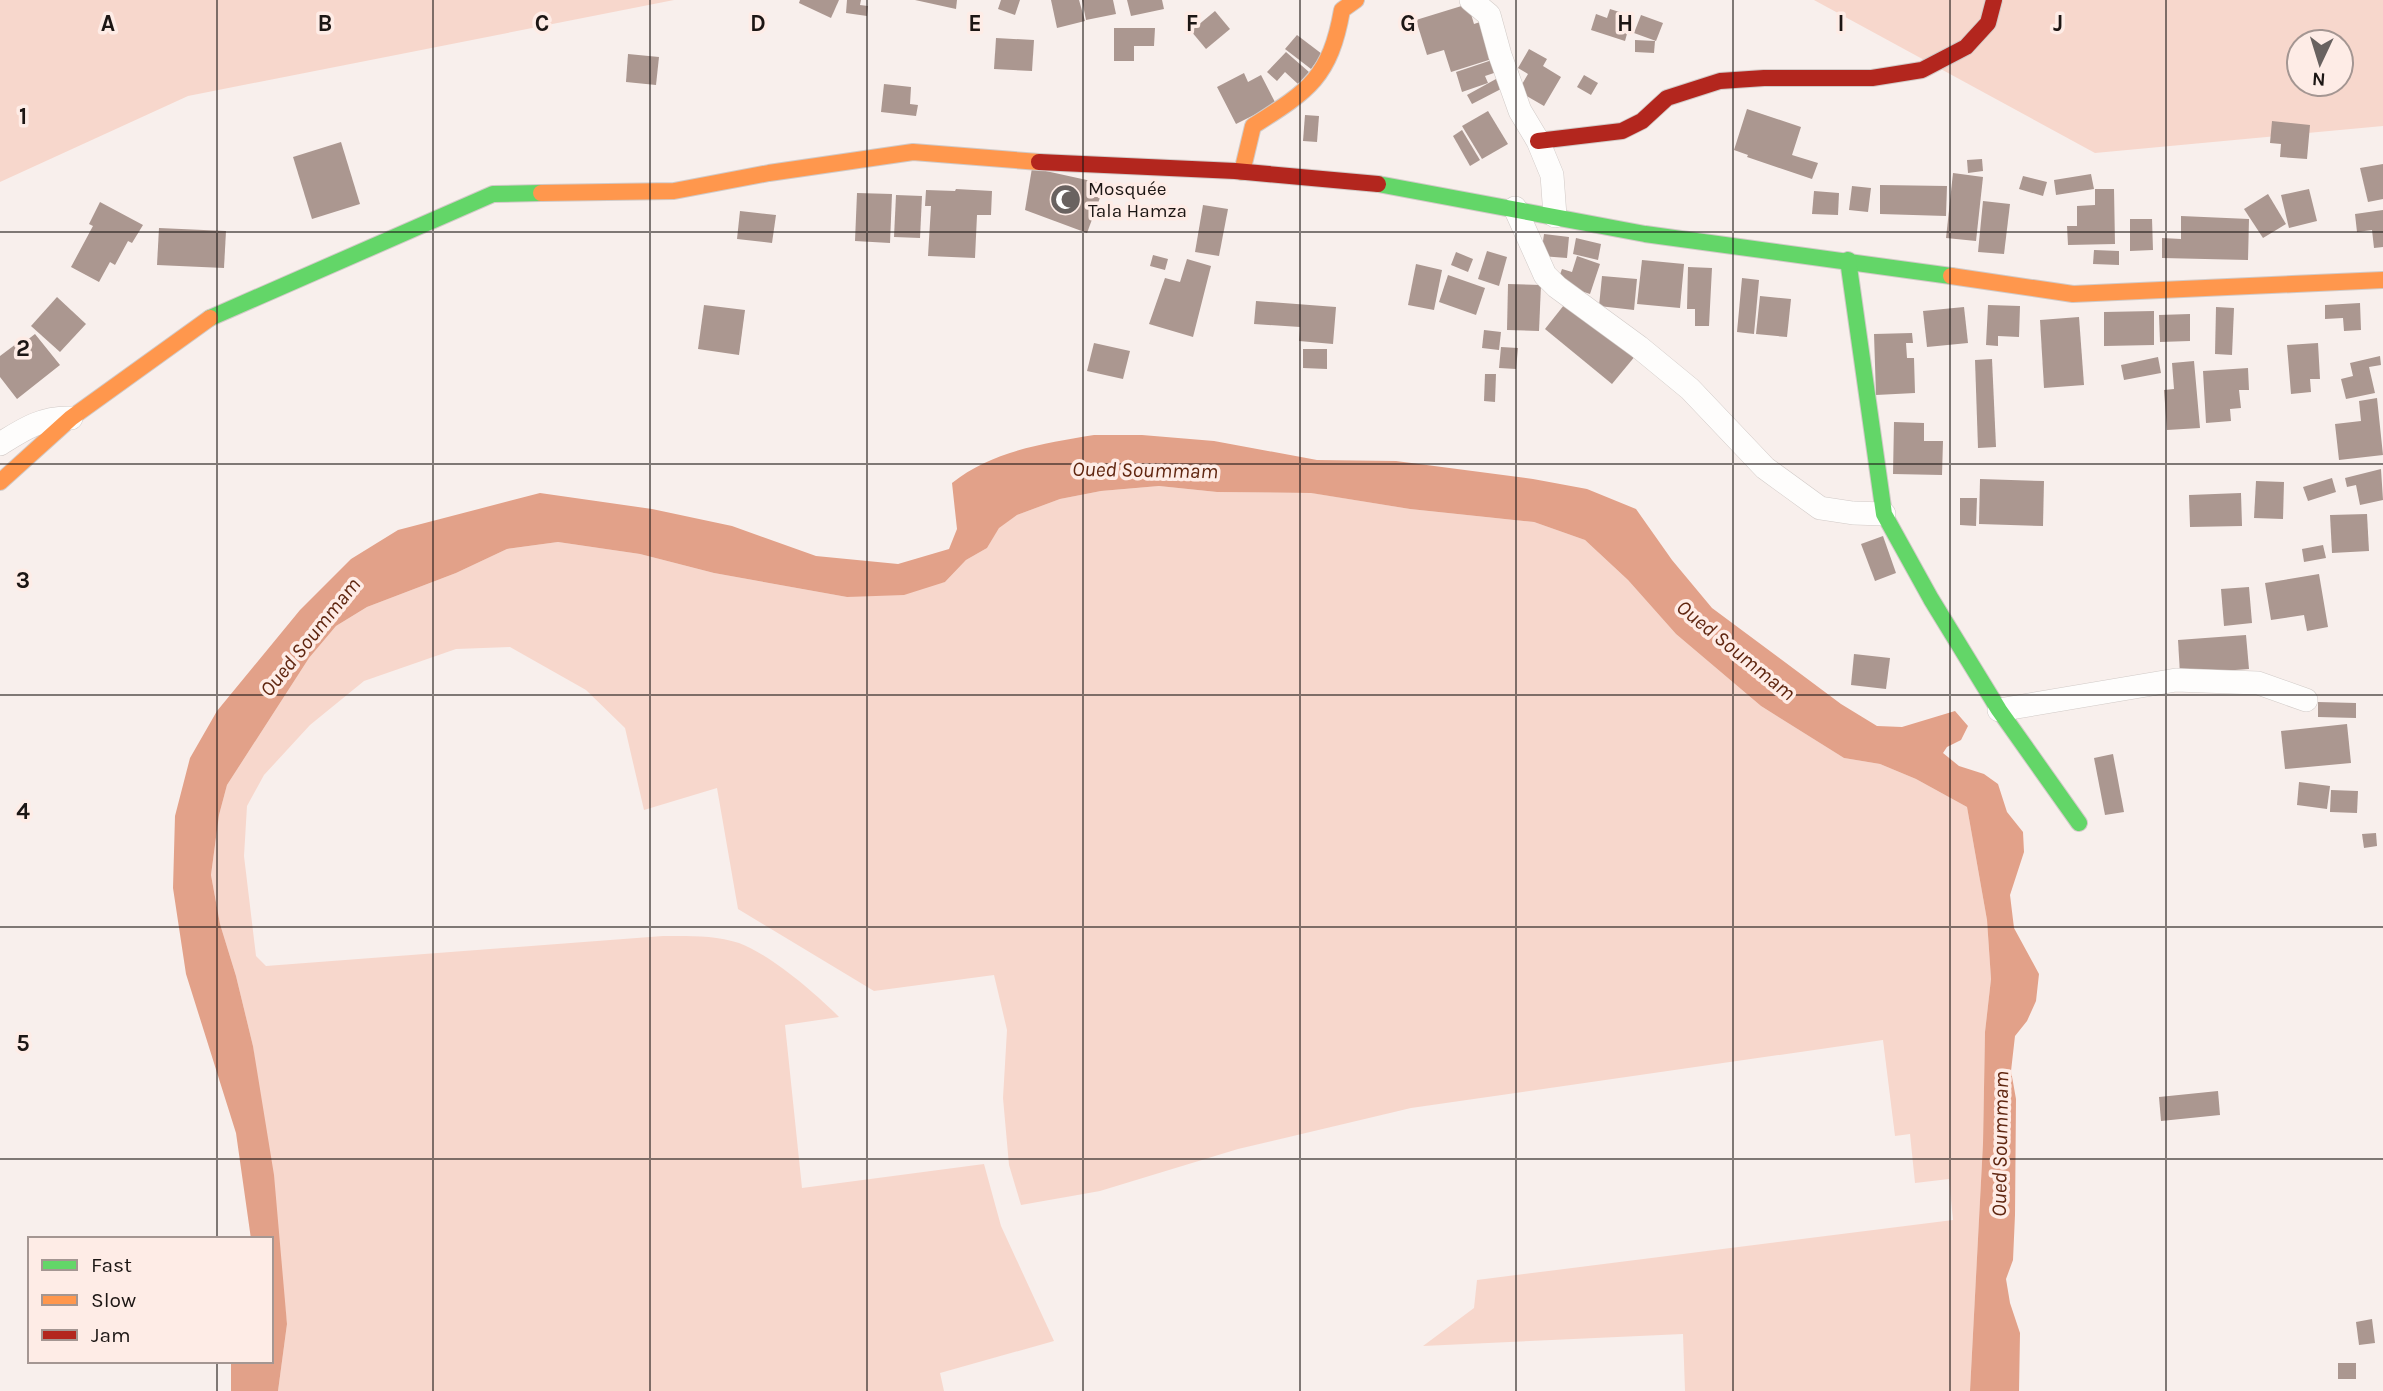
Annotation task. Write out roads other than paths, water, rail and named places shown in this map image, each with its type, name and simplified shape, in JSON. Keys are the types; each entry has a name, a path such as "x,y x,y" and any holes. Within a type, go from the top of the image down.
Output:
{"main road":[{"path":"1242,172 1253,126 1300,96 1325,70 1338,41 1342,10 1356,0"},
{"path":"1538,141 1622,131 1642,121 1667,98 1720,81 1764,78 1872,78 1922,69 1966,47 1987,23 1994,0"},
{"path":"0,482 71,418 205,321 493,194 674,191 769,173 913,152 1077,165 1242,172 1395,185 1645,234 1848,260 2073,294 2383,280"},
{"path":"1848,260 1884,513 1931,599 1999,710 2079,823"}],"street":[{"path":"1471,0 1489,15 1520,111 1538,141 1552,175 1555,216"},
{"path":"1515,208 1545,275 1556,287 1639,347 1690,389 1765,468 1820,508 1853,513 1884,513"},
{"path":"0,444 33,423 71,418"},
{"path":"1999,710 2176,680 2258,683 2306,700"}],"water":[{"name":"Oued Soummam","path":"1094,435 1142,435 1214,441 1317,460 1396,461 1587,489 1636,509 1672,560 1712,608 1841,704 1877,726 1902,727 1955,711 1968,726 1961,740 1947,747 1943,753 1959,766 1984,774 1998,784 2007,812 2023,832 2024,852 2010,895 2014,928 2039,974 2036,1001 2027,1021 2015,1036 2011,1071 2016,1099 2015,1215 2013,1260 2006,1279 2010,1303 2020,1333 2019,1391 1970,1391 1983,1143 1985,1032 1991,979 1987,920 1967,807 1916,779 1880,764 1844,758 1761,706 1676,634 1628,580 1585,540 1534,522 1410,509 1311,493 1217,492 1159,486 1101,491 1060,499 1017,515 999,528 987,548 966,560 945,582 904,595 847,597 714,573 640,554 558,542 507,549 456,573 367,607 336,626 309,658 227,785 219,815 211,875 220,924 253,1046 274,1175 287,1324 278,1391 231,1391 231,1363 273,1363 273,1237 251,1237 236,1133 186,974 173,888 175,816 190,758 217,711 300,610 351,559 398,530 540,493 652,509 732,526 816,556 898,564 949,549 957,529 952,483 984,463 1057,441"}],"place":[{"name":"Mosquée Tala Hamza","path":"1065,200"}]}
